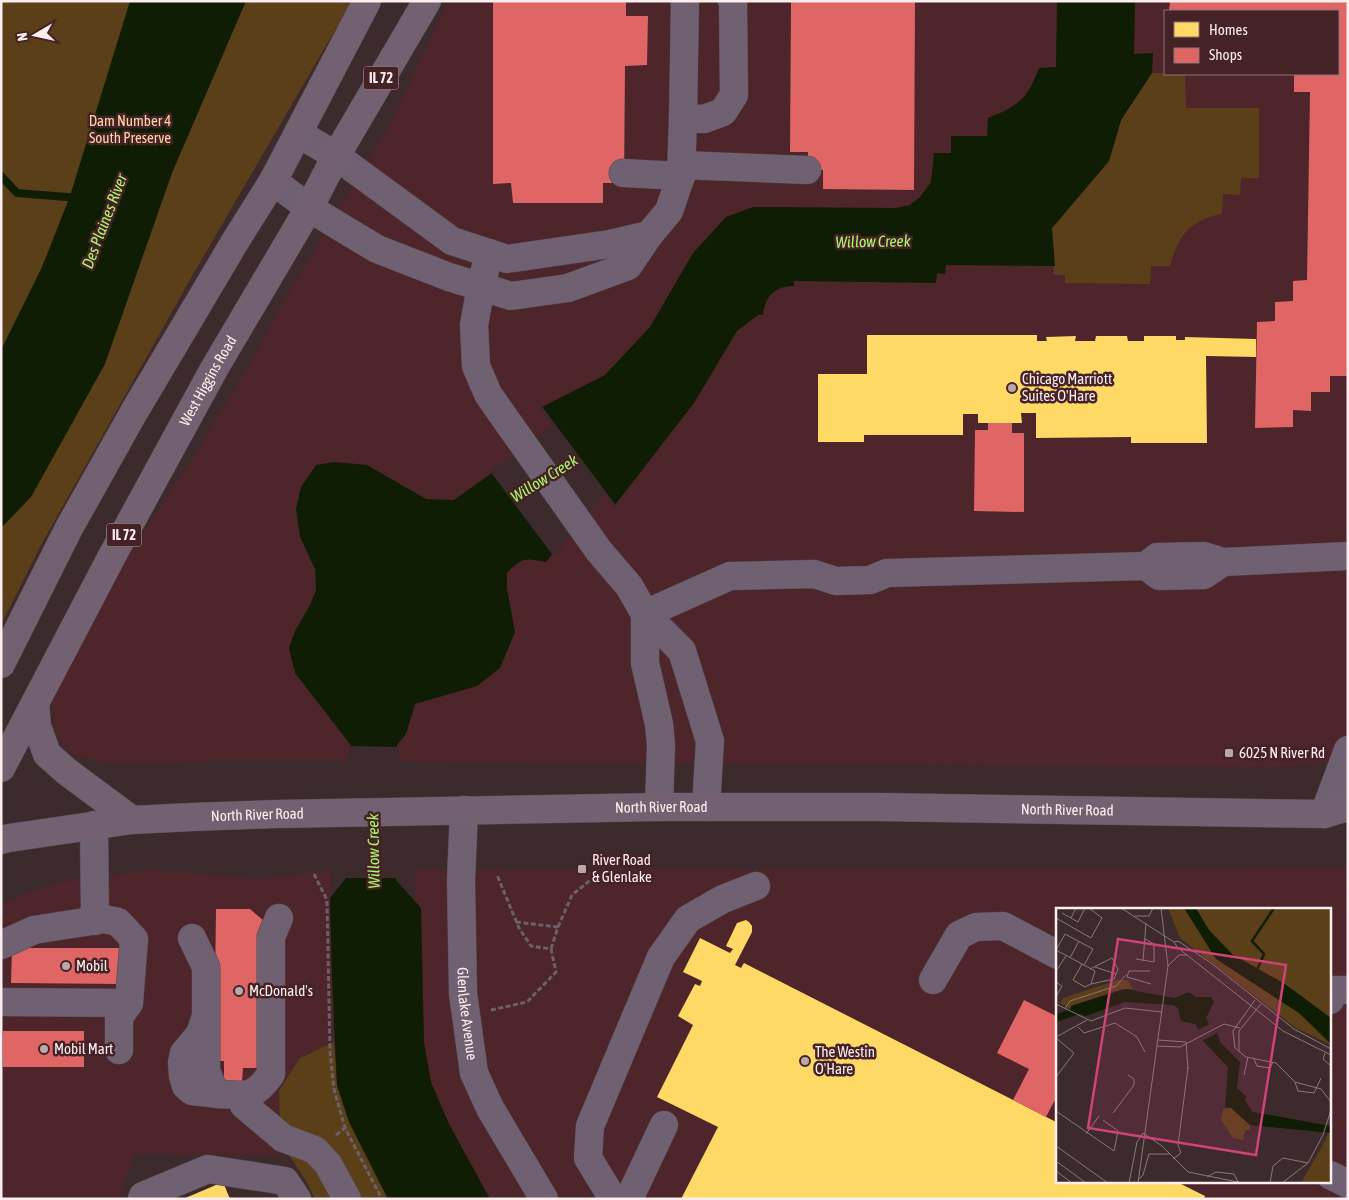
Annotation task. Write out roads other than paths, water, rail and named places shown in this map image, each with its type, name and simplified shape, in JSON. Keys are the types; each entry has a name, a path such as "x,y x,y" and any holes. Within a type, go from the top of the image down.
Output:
{"main road":[{"path":"1,664 69,528 134,412 273,181 368,1"},
{"name":"West Higgins Road","path":"1,768 112,556 214,369 309,208 336,156 427,1"},
{"path":"35,703 37,726 47,754 132,820"},
{"name":"North River Road","path":"1,840 132,820 277,814 464,810 659,807 879,807 1340,815"}],"street":[{"path":"273,181 309,208 377,249 450,277 511,296 568,288 628,266 649,235 669,211 681,171 685,1"},
{"path":"683,118 704,119 723,112 734,95 732,1"},
{"path":"298,133 336,156 452,240 507,259 610,244 649,235"},
{"path":"623,174 681,171 807,170"},
{"path":"489,253 474,325 476,366 488,394 504,418 600,551 629,586 645,614 682,651 710,741 706,807"},
{"path":"645,614 730,576 814,574 836,581 870,580 886,573 1146,566 1157,557 1204,556 1223,562 1348,556"},
{"path":"645,614 645,663 659,724 661,745 659,807"},
{"path":"1340,815 1348,750"},
{"name":"Glenlake Avenue","path":"464,810 461,880 463,993 474,1074 490,1108 544,1199"},
{"path":"94,825 95,921"},
{"path":"613,1199 588,1158 590,1126 661,957 688,919 723,898 756,886"},
{"path":"192,938 206,968 206,1071 212,1086 219,1094 240,1095 256,1092 271,1074 271,937 279,918"},
{"path":"1,945 34,930 104,919 118,922 134,938 129,1003 119,1017 119,1050"},
{"path":"933,980 960,935 976,927 1003,926 1056,954"},
{"path":"1332,997 1336,990 1348,990"},
{"path":"1,1002 129,1003"},
{"path":"244,1105 284,1138 316,1150 328,1164 347,1199"},
{"path":"629,1199 664,1125"},
{"path":"142,1199 143,1196 208,1169 251,1187 285,1181 296,1199"},
{"path":"1332,1176 1348,1184"}],"water":[{"name":"Des Plaines River","path":"130,1 246,1 172,173 105,364 31,497 1,528 1,350 42,267 70,196"},
{"name":"Willow Creek","path":"1057,1 1135,1 1134,54 1153,53 1152,73 1121,120 1109,161 1052,228 1055,266 946,265 945,274 937,273 936,283 794,281 794,286 787,286 776,290 766,302 763,315 758,315 737,331 694,403 615,505 604,490 546,562 520,561 507,573 507,589 515,632 500,668 477,686 415,704 406,734 397,745 396,880 421,908 424,1042 431,1082 449,1124 490,1199 388,1199 349,1122 337,1085 330,898 348,878 350,744 295,673 289,648 295,631 316,590 315,569 300,537 296,509 301,487 316,465 334,462 367,465 426,499 454,500 556,427 542,407 605,375 650,327 693,253 726,217 753,207 896,208 910,205 920,197 931,182 934,153 951,153 951,136 987,136 988,118 1015,105 1021,100 1035,79 1039,68 1056,67"}],"waterway":[{"path":"1,176 17,193 79,198"}],"place":[{"name":"Chicago Marriott Suites O'Hare","path":"1012,388"},
{"name":"6025 N River Rd","path":"1229,753"},
{"name":"River Road & Glenlake","path":"582,869"},
{"name":"Mobil","path":"66,966"},
{"name":"McDonald's","path":"239,991"},
{"name":"Mobil Mart","path":"44,1049"},
{"name":"The Westin O'Hare","path":"805,1061"}],"park label":[{"name":"Dam Number 4 South Preserve","path":"130,130"}]}
